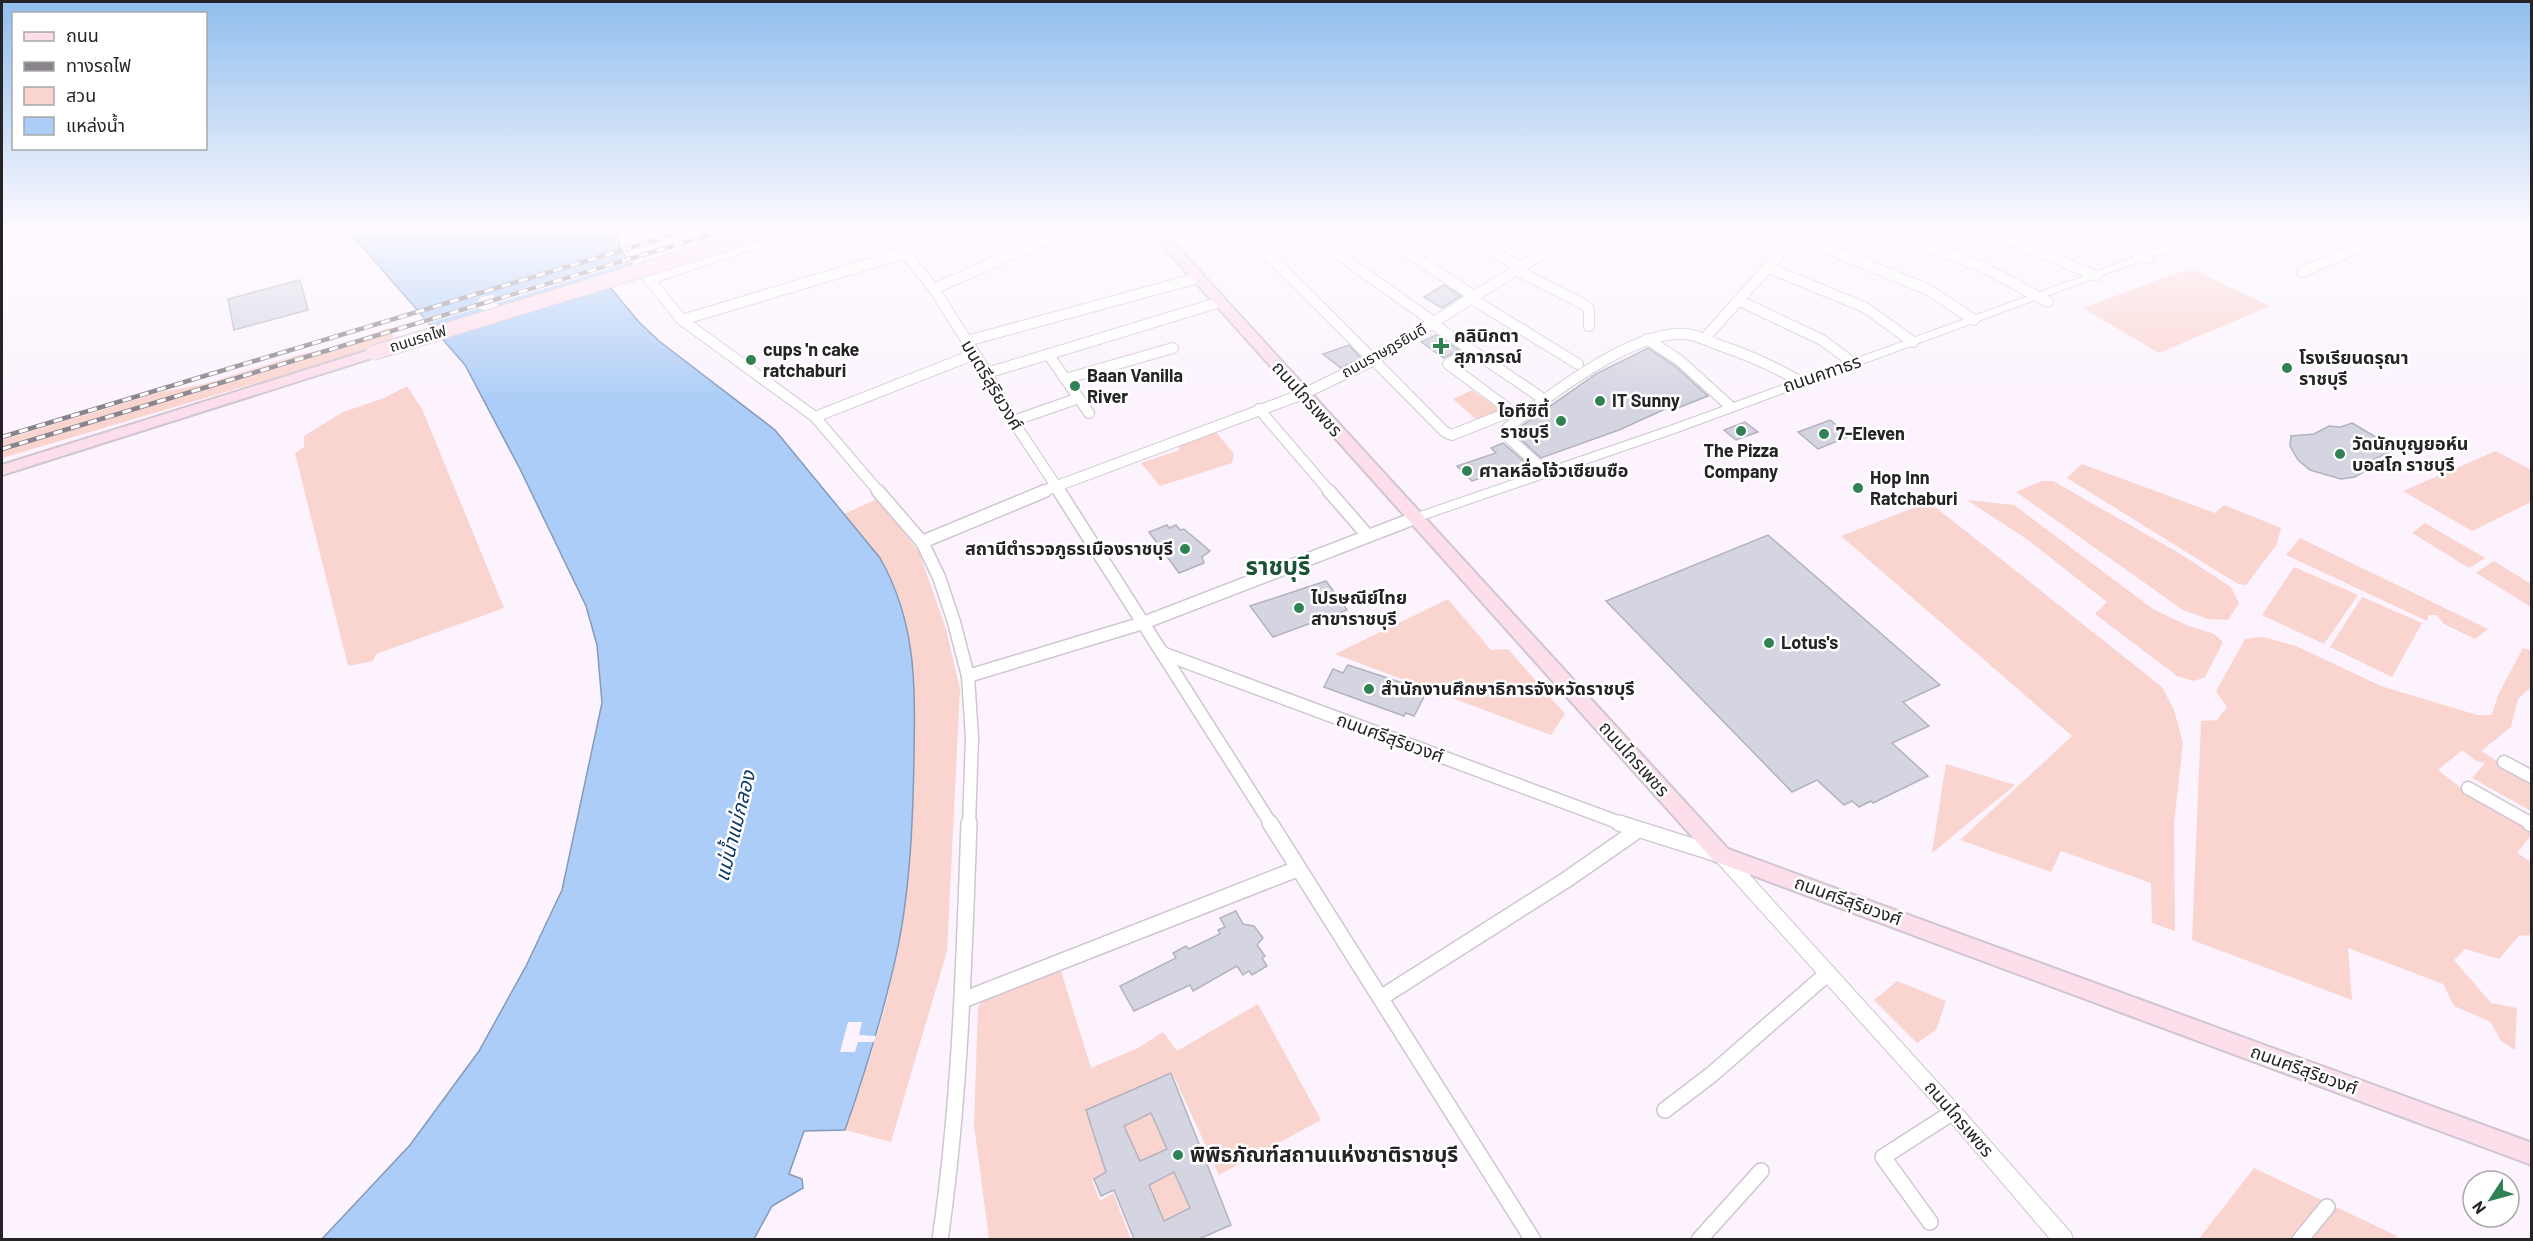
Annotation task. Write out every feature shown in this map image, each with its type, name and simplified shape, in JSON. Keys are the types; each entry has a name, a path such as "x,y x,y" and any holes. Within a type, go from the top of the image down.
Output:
{"main road":[{"name":"ถนนรถไฟ","path":"2,470 373,352 594,285"},
{"name":"ถนนไกรเพชร","path":"1204,285 1721,855"},
{"name":"ถนนรถไฟ","path":"2,463 267,386"},
{"name":"ถนนศรีสุริยวงศ์","path":"1721,855 2532,1154"}],"street":[{"path":"654,285 682,320 815,417 922,542 950,611 968,676 972,738 963,1000 952,1158 940,1239"},
{"path":"682,320 797,285"},
{"name":"มนตรีสุริยวงศ์","path":"931,285 987,373 1013,421 1297,869 1382,997 1533,1239"},
{"path":"934,289 943,285"},
{"path":"967,341 1173,285"},
{"path":"1299,285 1445,432 1452,435 1507,413 1506,407 1448,364 1472,351"},
{"path":"1380,285 1539,396"},
{"path":"1455,285 1578,364"},
{"name":"ถนนราษฎรยินดี","path":"922,542 1056,486 1303,394 1374,360 1494,285"},
{"path":"1548,285 1589,309 1589,326"},
{"path":"1704,339 1754,285"},
{"path":"1810,285 1866,308 1913,342"},
{"path":"1916,285 1929,290 1974,320"},
{"path":"2016,285 2043,300"},
{"name":"ถนนคฑาธร","path":"1415,518 1974,320 2043,300 2076,285"},
{"path":"1740,301 1791,323 1822,340 1853,363"},
{"path":"987,373 1220,302"},
{"path":"1546,472 1510,439 1505,433 1507,428 1617,352 1647,339 1677,331 1761,359 1799,381"},
{"path":"1647,339 1679,360 1731,406"},
{"path":"1065,379 1173,348"},
{"path":"815,417 975,354"},
{"path":"1048,354 1089,413"},
{"path":"1013,421 1078,398"},
{"path":"1259,409 1368,536"},
{"path":"968,676 1143,623 1415,518"},
{"name":"ถนนศรีสุริยวงศ์","path":"1162,653 1638,830 1721,855"},
{"path":"2504,762 2532,777"},
{"path":"2468,788 2532,824"},
{"path":"1382,997 1556,886 1638,830"},
{"name":"ถนนไกรเพชร","path":"1721,855 1953,1112 2064,1239"},
{"path":"963,1000 1297,869"},
{"path":"1665,1110 1711,1075 1828,973"},
{"path":"1930,1222 1883,1157 1953,1112"},
{"path":"1699,1239 1761,1171"},
{"path":"2300,1239 2327,1207"}],"green space":[{"path":"2145,285 2226,285 2270,306 2159,353 2083,308"},
{"path":"389,328 394,337 388,339 398,337 402,340 2,458 2,440 161,392 204,384 297,355 331,348"},
{"path":"407,386 422,409 504,608 376,654 373,661 348,666 295,453 304,447 304,436 343,412 384,398"},
{"path":"1472,390 1502,412 1478,421 1453,399"},
{"path":"1215,431 1234,454 1232,463 1160,486 1141,463 1180,450 1177,444"},
{"path":"2496,451 2531,470 2531,502 2472,531 2403,491"},
{"path":"2082,464 2215,513 2224,505 2281,528 2277,544 2246,585 2238,584 2067,478"},
{"path":"2042,481 2053,481 2179,553 2231,587 2239,603 2228,620 2208,619 2183,610 2016,492"},
{"path":"877,499 919,552 946,629 960,689 947,951 891,1142 845,1130 875,1042 893,974 904,901 912,800 914,684 906,621 892,580 882,562 844,514"},
{"path":"1967,500 2014,505 2153,609 2186,625 2214,634 2223,642 2205,677 2194,681 2177,676 2095,614 2107,602 2028,540"},
{"path":"1929,502 2162,687 2174,710 2183,743 2174,823 2175,931 2152,923 2151,883 2061,851 2051,872 1960,840 2072,736 1841,536"},
{"path":"2425,523 2485,558 2469,568 2412,533"},
{"path":"2300,538 2488,629 2475,639 2444,624 2437,615 2429,615 2427,621 2286,555"},
{"path":"2494,561 2531,584 2531,607 2476,573"},
{"path":"2294,567 2358,595 2324,644 2262,615"},
{"path":"2362,597 2422,623 2392,677 2330,647"},
{"path":"1448,599 1491,650 1508,649 1565,714 1551,735 1335,654"},
{"path":"2263,637 2296,646 2381,686 2477,715 2492,715 2498,695 2523,648 2531,651 2531,687 2518,699 2511,727 2481,751 2531,782 2531,811 2472,778 2485,763 2476,761 2462,750 2438,770 2461,788 2531,829 2531,835 2517,853 2531,862 2531,935 2519,936 2499,959 2465,949 2454,960 2491,1003 2517,1008 2515,1050 2500,1040 2491,1022 2454,1006 2443,984 2348,948 2352,1000 2192,940 2201,721 2217,720 2227,707 2216,691 2245,639"},
{"path":"1946,764 2015,785 1932,853"},
{"path":"1061,971 1091,1068 1138,1048 1163,1032 1177,1051 1258,1004 1321,1120 1219,1175 1172,1072 1090,1108 1106,1172 1092,1181 1100,1201 1113,1193 1131,1239 989,1239 974,1125 978,1007 984,999"},
{"path":"1897,981 1946,1001 1936,1030 1917,1043 1874,1000"},
{"path":"1151,1113 1167,1149 1140,1161 1124,1126"},
{"path":"2254,1168 2397,1236 2395,1240 2198,1240"},
{"path":"1174,1172 1190,1208 1164,1221 1149,1185"}],"water":[{"name":"แม่น้ำแม่กลอง","path":"395,285 612,285 609,286 639,322 659,341 775,430 880,558 901,606 911,655 913,680 914,781 905,907 896,956 873,1044 845,1130 804,1131 789,1174 802,1179 803,1188 772,1206 754,1239 321,1240 410,1145 479,1051 526,966 562,890 602,703 597,645 586,606 520,469 465,365"}],"pier":[{"path":"535,285 556,285 497,303 499,306 488,312 479,308 426,324 421,319 477,303 481,297 493,295 495,297"},
{"path":"848,1022 862,1022 859,1035 876,1036 874,1042 858,1042 855,1052 840,1052"}],"building":[{"path":"281,285 301,285 308,310 234,330 228,299"},
{"path":"1444,285 1461,296 1442,308 1424,297"},
{"name":"คลินิกตา สุภาภรณ์","path":"1436,335 1459,350 1444,358 1421,342"},
{"path":"1349,345 1361,358 1341,368 1323,354"},
{"name":"IT Sunny","path":"1648,348 1675,366 1708,396 1675,409 1672,406 1619,430 1541,458 1513,432 1596,374"},
{"name":"7-Eleven","path":"1830,420 1850,436 1818,449 1798,432"},
{"name":"The Pizza Company","path":"1745,422 1758,432 1736,440 1724,430"},
{"name":"วัดนักบุญยอห์น บอสโก ราชบุรี","path":"2352,423 2396,449 2364,464 2363,472 2355,477 2341,479 2310,470 2298,460 2290,446 2291,436 2314,434 2329,426 2341,427"},
{"path":"1503,443 1526,463 1472,481 1457,466 1496,453 1491,448"},
{"name":"สถานีตำรวจภูธรเมืองราชบุรี","path":"1167,525 1169,528 1176,525 1180,530 1184,529 1210,551 1202,557 1204,563 1179,573 1149,532"},
{"name":"Lotus's","path":"1768,535 1940,685 1903,702 1929,726 1892,743 1928,776 1873,803 1871,801 1859,807 1852,801 1844,805 1817,780 1792,792 1606,601"},
{"name":"ไปรษณีย์ไทย สาขาราชบุรี","path":"1326,581 1347,610 1273,637 1250,606"},
{"name":"สำนักงานศึกษาธิการจังหวัดราชบุรี","path":"1348,665 1412,686 1408,691 1424,697 1414,716 1406,713 1404,716 1324,687 1333,669 1343,673"},
{"path":"1236,911 1243,924 1254,926 1263,938 1257,945 1265,956 1262,958 1267,966 1252,975 1249,971 1243,975 1237,966 1193,991 1190,985 1134,1011 1120,986 1176,958 1173,953 1186,946 1189,949 1220,934 1218,930 1225,927 1220,918"},
{"name":"พิพิธภัณฑ์สถานแห่งชาติราชบุรี","path":"1171,1073 1231,1225 1199,1239 1134,1239 1114,1190 1101,1196 1094,1179 1106,1172 1086,1110","holes":["1151,1113 1167,1149 1140,1161 1124,1126","1174,1172 1190,1208 1164,1221 1149,1185"]}],"railway":[{"path":"2,437 507,285"},
{"path":"2,449 544,285"}],"place":[{"name":"คลินิกตา สุภาภรณ์","path":"1441,346"},
{"name":"cups 'n cake ratchaburi","path":"751,360"},
{"name":"โรงเรียนดรุณา ราชบุรี","path":"2287,368"},
{"name":"Baan Vanilla River","path":"1075,386"},
{"name":"IT Sunny","path":"1600,401"},
{"name":"ไอทีซิตี้ ราชบุรี","path":"1561,421"},
{"name":"The Pizza Company","path":"1741,431"},
{"name":"7-Eleven","path":"1824,434"},
{"name":"วัดนักบุญยอห์น บอสโก ราชบุรี","path":"2340,454"},
{"name":"ศาลหลื่อโจ้วเซียนซือ","path":"1467,471"},
{"name":"Hop Inn Ratchaburi","path":"1858,488"},
{"name":"สถานีตำรวจภูธรเมืองราชบุรี","path":"1185,549"},
{"name":"ไปรษณีย์ไทย สาขาราชบุรี","path":"1299,608"},
{"name":"Lotus's","path":"1769,643"},
{"name":"สำนักงานศึกษาธิการจังหวัดราชบุรี","path":"1369,689"},
{"name":"พิพิธภัณฑ์สถานแห่งชาติราชบุรี","path":"1178,1155"}],"district":[{"name":"ราชบุรี","path":"1278,567"}]}
